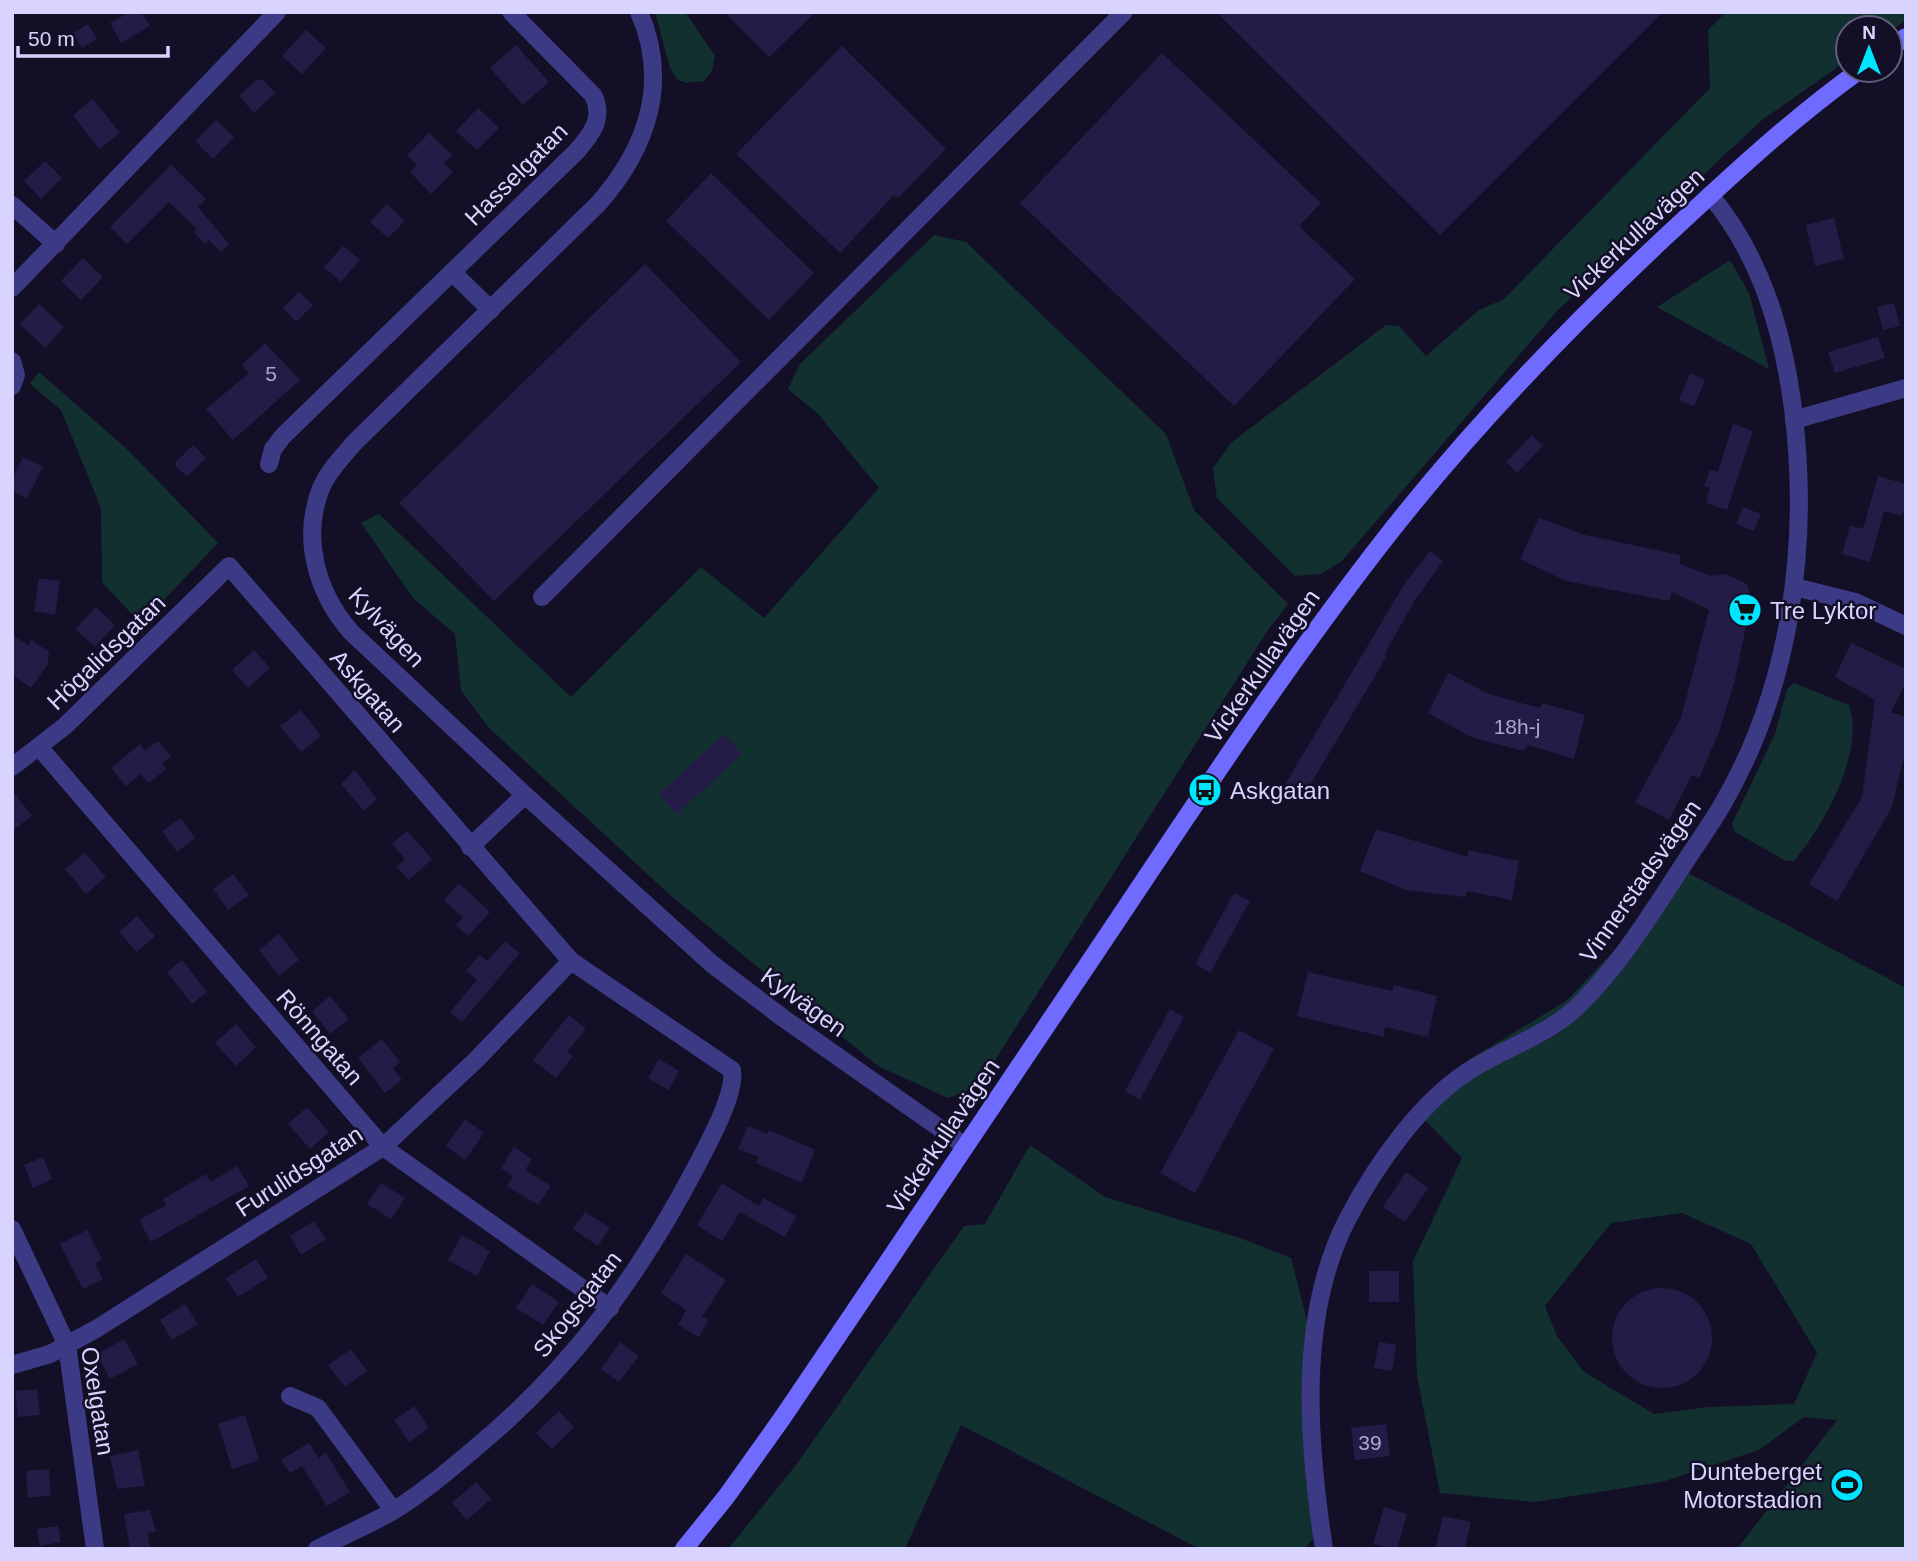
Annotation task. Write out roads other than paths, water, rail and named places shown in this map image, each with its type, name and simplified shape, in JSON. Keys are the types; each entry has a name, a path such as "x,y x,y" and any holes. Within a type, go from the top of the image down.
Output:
{"main road":[{"name":"Vickerkullavägen","path":"684,1549 726,1497 783,1417 1276,686 1387,537 1490,412 1557,341 1710,195 1843,84"}],"street":[{"path":"12,288 277,12"},
{"name":"Hasselgatan","path":"268,464 273,449 283,436 576,152 596,127 598,113 593,95 511,12"},
{"name":"Kylvägen","path":"639,12 648,38 653,78 649,113 633,158 599,203 354,444 327,476 316,506 314,562 327,600 351,632 525,795 712,964 783,1018 965,1146"},
{"path":"542,597 1124,12"},
{"name":"Vinnerstadsvägen","path":"1324,1549 1317,1483 1313,1359 1325,1282 1346,1221 1366,1188 1434,1098 1475,1067 1544,1032 1577,1008 1633,942 1721,806 1745,761 1776,673 1795,587 1798,503 1794,420 1785,363 1761,276 1750,252 1710,195"},
{"path":"12,205 56,244"},
{"path":"452,272 491,310"},
{"path":"12,361 16,375 12,386"},
{"path":"1794,420 1906,388"},
{"name":"Högalidsgatan","path":"12,767 65,726 229,566"},
{"name":"Askgatan","path":"229,566 571,961 727,1065 733,1076"},
{"path":"1795,587 1856,602 1906,626"},
{"name":"Rönngatan","path":"39,747 383,1147 610,1308"},
{"path":"470,847 525,795"},
{"name":"Furulidsgatan","path":"12,1364 67,1345 383,1147 476,1060 571,961"},
{"name":"Skogsgatan","path":"317,1549 393,1510 513,1417 558,1372 610,1308 680,1199 718,1121 733,1076"},
{"name":"Oxelgatan","path":"12,1228 67,1345 95,1549"},
{"path":"290,1395 318,1408 393,1510"}],"place":[{"name":"Tre Lyktor","path":"1745,610"},
{"name":"Askgatan","path":"1205,790"},
{"name":"Dunteberget Motorstadion","path":"1847,1485"}]}
